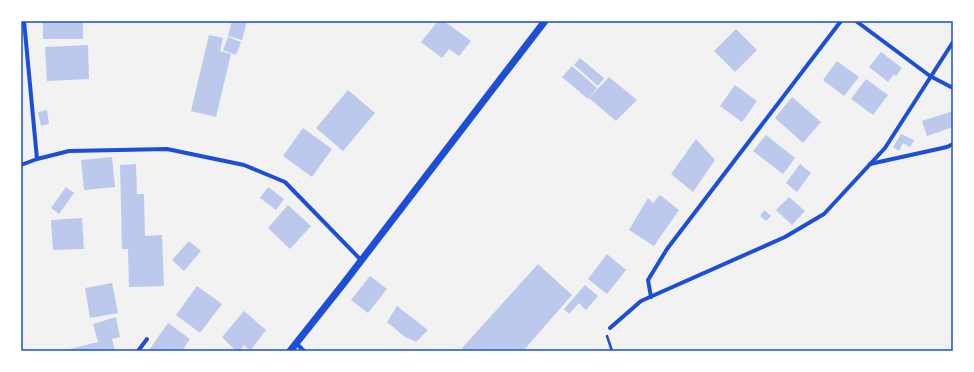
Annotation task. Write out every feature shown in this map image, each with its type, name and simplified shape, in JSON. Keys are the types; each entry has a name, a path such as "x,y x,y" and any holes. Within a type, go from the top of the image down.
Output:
{"street":[{"path":"24,21 37,159"},
{"path":"290,351 362,260 545,21"},
{"path":"651,297 648,280 667,249 841,21"},
{"path":"856,21 930,76 953,88"},
{"path":"610,328 642,301 785,237 824,214 885,148 953,42"},
{"path":"870,164 947,147 953,144"},
{"path":"21,165 69,150 167,149 244,165 285,182 362,260"},
{"path":"138,351 147,339"},
{"path":"296,343 304,351"}],"path":[{"path":"610,328 607,337 612,351"}],"building":[{"path":"43,21 83,21 83,39 43,39"},
{"path":"232,21 247,21 242,40 228,36"},
{"path":"438,21 444,21 471,41 459,56 449,49 442,58 421,42"},
{"path":"736,29 757,50 735,72 714,51"},
{"path":"209,35 223,38 220,51 231,54 216,117 191,111"},
{"path":"228,37 241,42 236,55 223,50"},
{"path":"88,45 89,79 47,81 45,47"},
{"path":"881,52 902,68 896,76 894,74 888,82 869,67"},
{"path":"580,58 604,78 598,86 574,65"},
{"path":"837,61 859,77 844,96 823,80"},
{"path":"572,66 597,88 588,99 562,77"},
{"path":"609,77 637,100 616,121 589,98"},
{"path":"866,79 888,95 873,115 851,99"},
{"path":"735,85 757,101 742,122 720,106"},
{"path":"348,90 375,113 343,151 316,128"},
{"path":"792,97 821,122 803,143 775,118"},
{"path":"47,110 49,124 41,126 38,112"},
{"path":"953,111 953,127 927,136 922,121"},
{"path":"303,128 332,149 312,177 283,156"},
{"path":"901,134 914,140 910,147 903,143 899,151 893,147"},
{"path":"766,135 795,158 783,174 753,151"},
{"path":"696,139 715,160 693,192 671,174"},
{"path":"112,157 115,187 84,190 81,160"},
{"path":"136,164 137,194 144,194 145,236 162,235 164,286 129,287 128,249 122,249 120,165"},
{"path":"800,164 811,173 797,192 786,183"},
{"path":"66,187 74,193 59,214 51,208"},
{"path":"268,187 284,199 276,210 260,198"},
{"path":"660,195 679,210 654,246 629,230 648,198 653,203"},
{"path":"789,197 805,211 792,225 776,210"},
{"path":"288,205 311,226 290,249 268,228"},
{"path":"764,210 771,216 766,221 760,216"},
{"path":"82,218 84,249 53,250 51,220"},
{"path":"189,241 201,251 184,271 172,260"},
{"path":"607,254 626,270 607,294 588,279"},
{"path":"538,264 572,295 523,351 466,351 462,348"},
{"path":"370,276 387,289 368,313 351,300"},
{"path":"112,283 118,313 90,318 85,288"},
{"path":"585,285 598,296 586,310 579,303 569,314 564,309"},
{"path":"197,286 222,304 200,333 176,315"},
{"path":"397,306 428,330 416,342 405,337 387,322"},
{"path":"244,311 266,330 250,351 244,345 239,351 236,351 222,337"},
{"path":"116,317 120,337 112,339 115,351 62,351 98,342 93,324"},
{"path":"168,323 190,339 182,351 149,350"}]}
